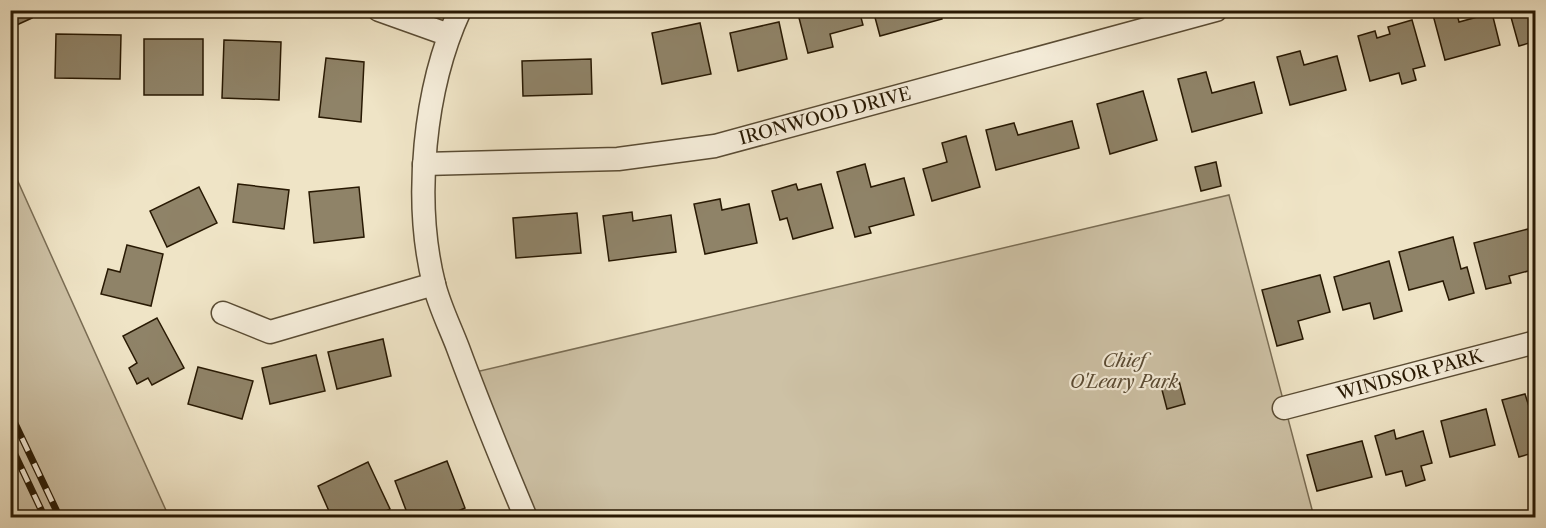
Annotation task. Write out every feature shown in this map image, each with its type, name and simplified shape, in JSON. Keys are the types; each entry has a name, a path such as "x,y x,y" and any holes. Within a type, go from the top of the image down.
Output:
{"street":[{"path":"379,10 449,35"},
{"path":"460,10 449,35 430,112 424,164 425,226 434,284 486,426 526,518"},
{"name":"IRONWOOD DRIVE","path":"424,164 618,159 715,146 1216,10"},
{"path":"223,313 270,332 434,284"},
{"name":"WINDSOR PARK","path":"1284,408 1536,342"}],"green space":[{"path":"11,166 169,517 11,517"},
{"name":"Chief O'Leary Park","path":"1229,195 1314,517 526,517 467,374"}],"building":[{"path":"10,10 29,10 32,18 10,28"},
{"path":"797,10 859,10 863,25 830,34 833,47 808,53"},
{"path":"873,10 940,10 942,19 880,36"},
{"path":"1456,10 1459,22 1492,13 1500,45 1445,60 1433,15"},
{"path":"1509,10 1536,10 1536,41 1519,46"},
{"path":"1412,20 1425,66 1413,69 1416,80 1402,84 1399,73 1370,81 1358,36 1375,31 1377,38 1390,34 1388,27"},
{"path":"779,22 787,59 738,71 730,33"},
{"path":"700,23 711,74 662,84 652,33"},
{"path":"56,34 121,35 120,79 55,78"},
{"path":"144,39 203,39 203,95 144,95"},
{"path":"224,40 281,42 279,100 222,98"},
{"path":"1300,51 1304,65 1337,56 1346,90 1290,105 1277,57"},
{"path":"326,58 364,62 361,122 319,117"},
{"path":"591,59 592,94 523,96 522,61"},
{"path":"1206,72 1212,93 1254,82 1262,113 1192,132 1178,79"},
{"path":"1143,91 1157,140 1110,154 1097,104"},
{"path":"1072,121 1079,148 996,170 986,130 1014,123 1018,135"},
{"path":"966,136 980,187 932,201 923,169 947,162 942,143"},
{"path":"1216,162 1221,186 1201,191 1195,167"},
{"path":"865,164 871,187 904,178 914,215 869,227 871,233 855,237 837,172"},
{"path":"238,184 289,190 284,229 233,222"},
{"path":"796,184 798,190 821,184 833,228 793,239 787,218 780,220 772,191"},
{"path":"199,187 217,223 167,247 150,211"},
{"path":"359,187 364,237 314,243 309,192"},
{"path":"720,199 722,210 749,204 757,243 705,254 694,204"},
{"path":"632,212 633,221 671,215 676,252 609,261 603,216"},
{"path":"577,213 581,253 516,258 513,218"},
{"path":"1528,229 1536,256 1536,269 1509,276 1511,283 1486,289 1474,243"},
{"path":"1453,237 1461,269 1467,267 1474,293 1449,300 1443,281 1409,290 1399,252"},
{"path":"127,245 163,254 151,306 101,294 108,269 120,272"},
{"path":"1389,261 1402,311 1374,319 1370,303 1343,310 1334,277"},
{"path":"1320,275 1330,312 1298,321 1303,339 1277,346 1262,290"},
{"path":"157,318 184,368 152,385 148,378 137,384 129,368 137,363 123,336"},
{"path":"383,339 391,376 337,389 328,352"},
{"path":"316,355 325,391 270,404 262,368"},
{"path":"198,367 253,381 242,419 188,404"},
{"path":"1179,381 1185,404 1167,409 1161,386"},
{"path":"1525,394 1531,413 1536,412 1536,452 1519,457 1502,400"},
{"path":"1486,409 1495,445 1450,457 1441,421"},
{"path":"1394,430 1396,439 1423,431 1432,463 1421,466 1425,480 1406,486 1402,471 1386,475 1375,436"},
{"path":"1362,441 1372,477 1317,491 1307,455"},
{"path":"447,461 465,508 442,518 409,518 395,481"},
{"path":"368,462 390,509 373,518 332,518 318,486"}],"railway":[{"path":"10,413 60,518"},
{"path":"10,444 45,518"}]}
